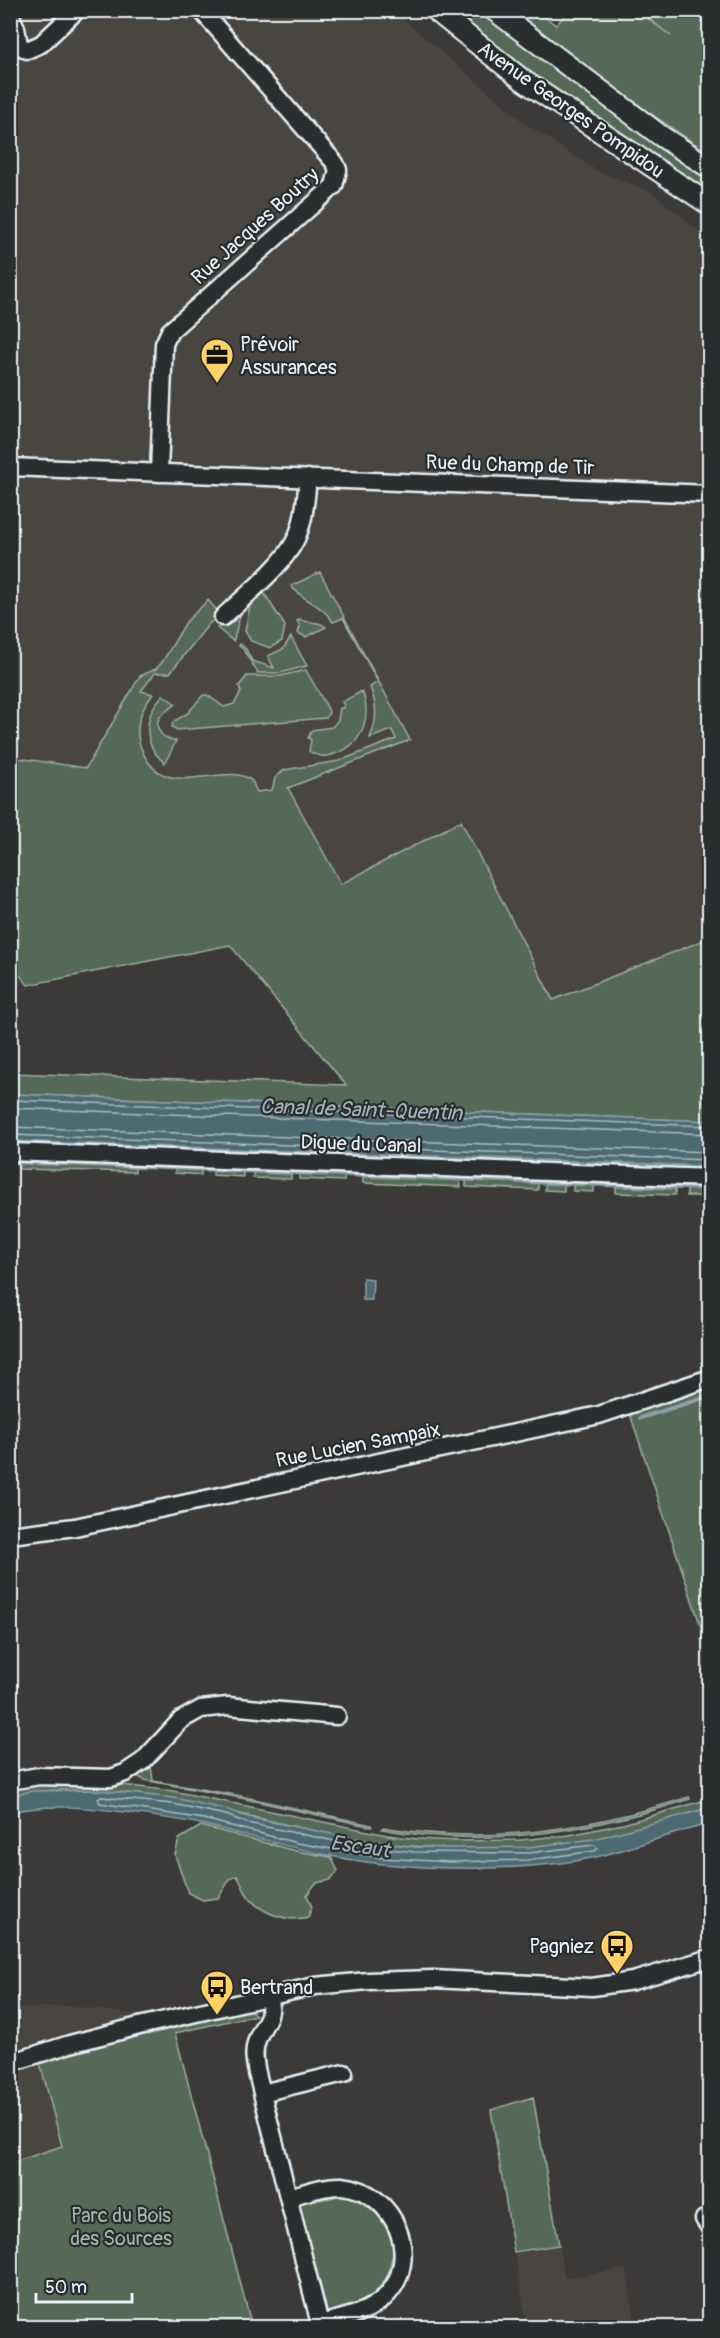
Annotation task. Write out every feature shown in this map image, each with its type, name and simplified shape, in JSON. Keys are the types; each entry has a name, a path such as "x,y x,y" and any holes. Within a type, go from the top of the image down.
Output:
{"main road":[{"name":"Avenue Georges Pompidou","path":"435,10 524,81 710,205"},
{"name":"Avenue Georges Pompidou","path":"494,10 661,135 710,168"}],"street":[{"path":"10,14 16,28 19,45 27,50 41,44 77,10"},
{"name":"Rue Jacques Boutry","path":"159,473 164,344 170,331 334,186 338,176 335,163 201,10"},
{"name":"Rue du Champ de Tir","path":"10,467 710,494"},
{"path":"223,617 276,565 293,544 300,530 308,478"},
{"name":"Digue du Canal","path":"10,1152 710,1178"},
{"name":"Rue Lucien Sampaix","path":"10,1535 92,1523 599,1415 710,1378"},
{"path":"10,1781 39,1776 111,1778 125,1773 143,1761 181,1720 201,1709 228,1706 337,1716"},
{"path":"10,2063 139,2026 270,1996 342,1983 415,1979 477,1980 561,1987 592,1987 633,1981 710,1958"},
{"path":"270,1996 270,2016 255,2048 256,2073 321,2326 360,2313 387,2294 400,2272 402,2251 400,2234 394,2219 384,2206 371,2196 343,2187 326,2187 288,2197"},
{"path":"262,2093 344,2073"}],"shaded area":[{"path":"11,11 394,11 522,121 599,172 652,192 709,240 709,938 553,1001 461,821 341,884 294,800 11,757"},
{"path":"68,2006 143,2015 11,2052 11,2007"},
{"path":"40,2064 62,2146 11,2163 10,2073"},
{"path":"533,2097 565,2278 626,2269 636,2327 527,2327 491,2110"}],"green space":[{"path":"445,11 484,11 580,85 709,175 709,195 538,82"},
{"path":"514,11 537,11 556,25 569,11 638,11 671,36 639,11 709,11 709,153 647,111"},
{"path":"320,572 410,740 288,788 341,884 461,821 553,1000 709,938 709,1121 11,1094 11,1073 346,1085 230,945 28,985 14,968 11,968 11,757 86,768 140,676 156,669 186,622 208,600 220,614 208,625 170,673 155,673 141,691 153,694 140,718 138,738 149,764 162,774 177,778 241,775 252,781 257,792 272,790 275,778 284,770 339,761 396,739 392,730 370,738 376,712 370,687 378,682 343,618 333,622 323,611 291,586"},
{"path":"262,590 285,626 282,641 270,648 251,641 245,631 251,600"},
{"path":"242,608 234,639 233,641 217,628"},
{"path":"300,619 326,627 306,637 298,633 300,626 297,621"},
{"path":"291,637 307,666 280,673 258,673 239,646 240,644 246,649 252,661 274,668 268,656 283,649"},
{"path":"306,670 328,709 329,713 326,718 177,730 172,727 173,722 188,713 203,695 207,695 224,707 234,704 241,692 239,686 247,676 280,676"},
{"path":"362,691 366,718 355,741 340,752 329,756 319,756 309,751 311,740 308,738 312,730 332,727 338,720 340,708 343,708 342,702"},
{"path":"163,695 176,704 162,715 157,726 167,739 176,741 165,763 152,748 148,730 152,712"},
{"path":"11,1141 709,1166 710,1170 412,1162 412,1158 364,1156 362,1161 25,1147 21,1143 11,1143"},
{"path":"20,1160 135,1165 135,1172 19,1169"},
{"path":"176,1162 201,1166 201,1175 175,1173"},
{"path":"243,1164 243,1177 213,1175 214,1166"},
{"path":"254,1164 292,1166 291,1179 253,1178"},
{"path":"299,1170 345,1172 344,1181 299,1179"},
{"path":"363,1173 459,1175 461,1187 363,1183"},
{"path":"466,1176 538,1178 538,1190 466,1187"},
{"path":"546,1177 564,1177 564,1191 545,1190"},
{"path":"573,1177 594,1178 594,1192 573,1191"},
{"path":"709,1181 709,1196 686,1196 689,1185"},
{"path":"616,1182 675,1183 675,1195 616,1193"},
{"path":"709,1385 709,1651 629,1411"},
{"path":"150,1758 153,1781 236,1795 372,1825 372,1827 241,1798 144,1780 137,1776 136,1772"},
{"path":"28,1784 113,1784 173,1791 387,1835 458,1841 521,1840 569,1835 623,1824 709,1799 710,1808 610,1836 565,1844 504,1849 442,1848 351,1838 216,1808 148,1796 69,1790 36,1791 11,1796 11,1787"},
{"path":"689,1797 690,1799 615,1820 538,1834 460,1837 421,1835 382,1829 383,1827 461,1835 538,1831 614,1818"},
{"path":"201,1826 296,1851 331,1857 338,1871 330,1880 316,1883 307,1895 312,1907 308,1917 300,1919 282,1917 265,1911 251,1900 237,1876 230,1879 218,1898 203,1900 188,1893 175,1855 179,1839"},
{"name":"Parc du Bois des Sources","path":"250,2010 256,2015 175,2033 252,2327 11,2327 11,2163 62,2146 40,2063 106,2044"},
{"path":"533,2097 559,2245 514,2252 491,2110"},
{"path":"345,2192 374,2210 389,2230 394,2231 397,2247 387,2276 372,2301 368,2304 362,2302 335,2310 332,2316 323,2314 296,2205 304,2198 325,2199"}],"water":[{"name":"Canal de Saint-Quentin","path":"11,1094 709,1121 709,1166 11,1141"},
{"path":"363,1278 373,1279 372,1300 363,1300"},
{"name":"Escaut","path":"98,1790 174,1798 228,1810 248,1817 350,1838 415,1847 528,1847 594,1839 709,1808 709,1824 596,1857 571,1862 518,1867 462,1868 360,1861 315,1853 195,1823 124,1812 67,1807 11,1812 11,1796 13,1795 32,1791"}],"waterway":[{"path":"10,1162 710,1189"},
{"path":"640,1418 710,1396"}],"place":[{"name":"Prévoir Assurances","path":"217,384"},
{"name":"Pagniez","path":"617,1975"},
{"name":"Bertrand","path":"217,2016"}]}
